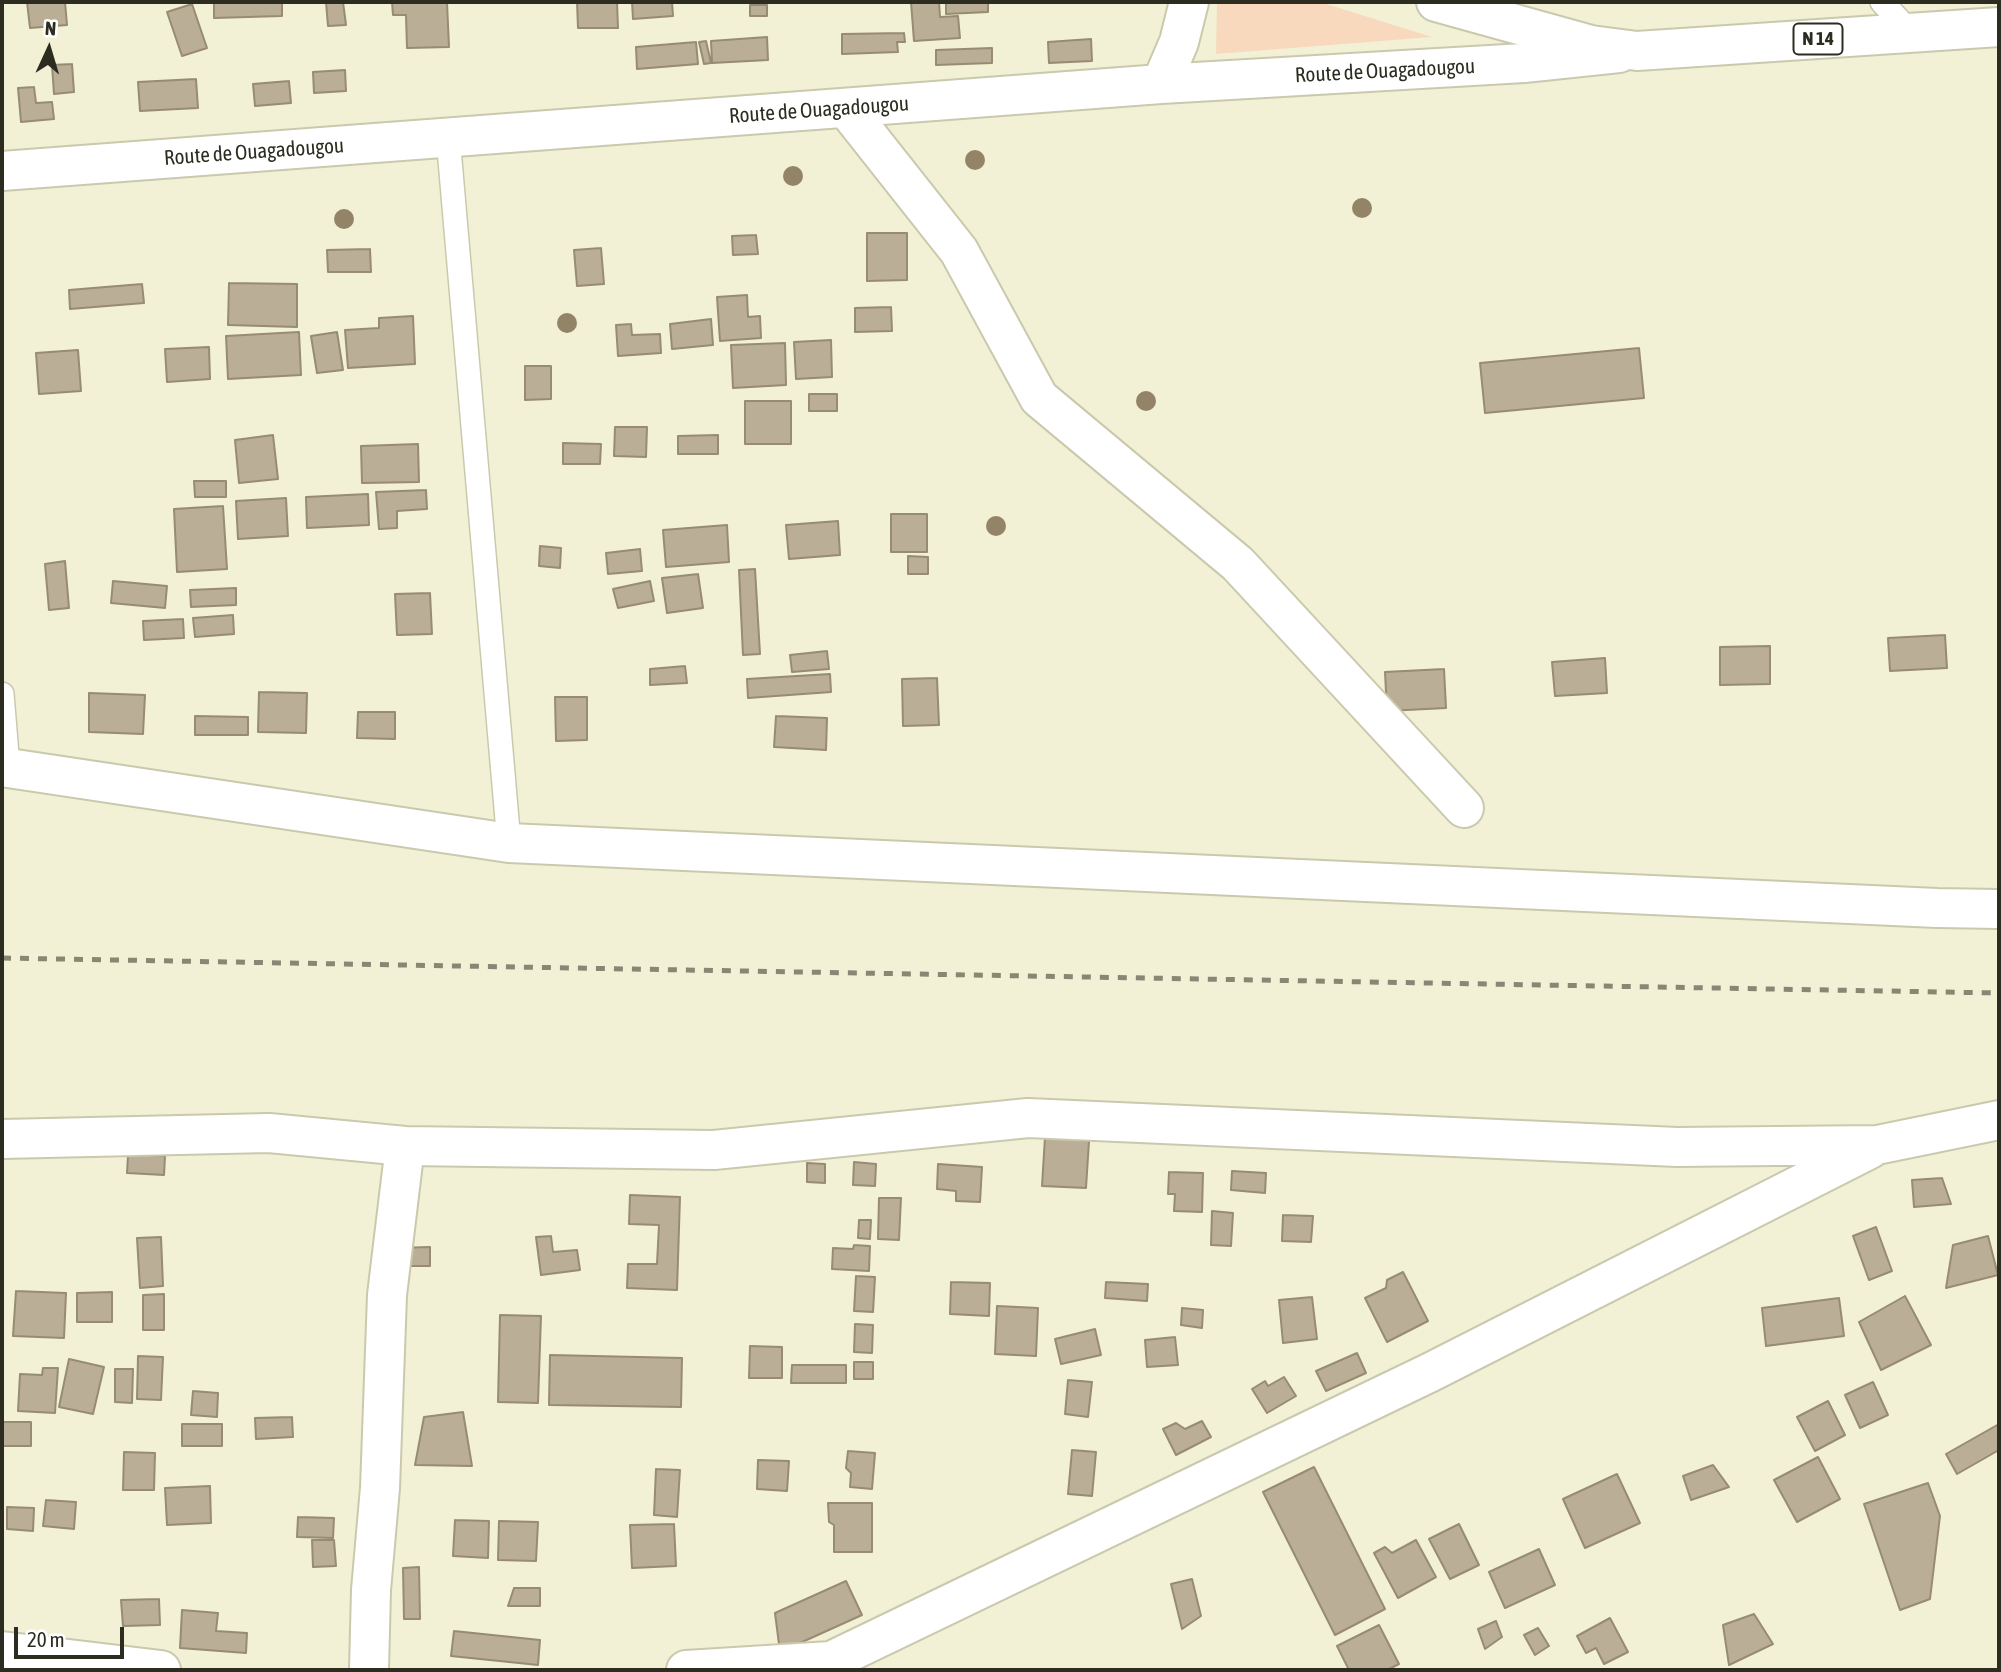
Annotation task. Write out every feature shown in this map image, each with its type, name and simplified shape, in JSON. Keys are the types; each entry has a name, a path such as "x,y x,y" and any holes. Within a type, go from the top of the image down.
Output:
{"street":[{"path":"1161,84 1179,42 1189,2"},
{"name":"N 14","path":"1436,2 1591,45 1637,51 1999,27"},
{"name":"Route de Ouagadougou","path":"2,171 1161,84 1524,63 1637,51"},
{"path":"846,108 959,251 1039,398 1238,564 1464,808"},
{"path":"5,767 509,843 1923,908 1999,909"},
{"path":"2,1139 269,1133 405,1146 714,1150 1028,1118 1676,1147 1877,1145 1999,1120"},
{"path":"686,1670 831,1661 1432,1372 1877,1145"},
{"path":"369,1670 371,1590 380,1488 387,1295 405,1146"},
{"path":"2,1651 161,1670"}],"lane":[{"path":"1882,2 1911,33"},
{"path":"448,137 509,843"},
{"path":"2,694 5,767"}],"shaded area":[{"path":"1217,2 1320,2 1432,37 1216,54"}],"building":[{"path":"27,2 65,2 67,25 30,28"},
{"path":"214,2 282,2 282,16 214,18"},
{"path":"326,2 343,2 346,25 328,26"},
{"path":"392,2 447,2 449,47 407,48 406,15 393,15"},
{"path":"577,2 617,2 618,28 578,28"},
{"path":"632,2 672,2 673,16 633,19"},
{"path":"911,2 939,2 940,17 958,16 960,38 914,41"},
{"path":"946,2 988,2 988,12 946,14"},
{"path":"192,4 207,48 182,56 167,12"},
{"path":"750,5 767,5 767,16 750,16"},
{"path":"904,33 905,42 897,42 898,52 842,54 842,34"},
{"path":"767,37 768,60 712,63 711,41"},
{"path":"1091,39 1092,61 1049,63 1048,42"},
{"path":"706,41 711,63 704,64 699,42"},
{"path":"696,42 698,64 637,69 636,47"},
{"path":"992,48 992,63 936,65 936,50"},
{"path":"72,64 74,92 54,94 52,65"},
{"path":"345,70 346,91 314,93 313,72"},
{"path":"196,79 198,108 140,111 138,82"},
{"path":"289,81 291,103 255,106 253,84"},
{"path":"34,87 36,103 52,102 54,119 21,122 18,88"},
{"path":"867,233 907,233 907,280 867,281"},
{"path":"756,235 758,254 733,255 732,236"},
{"path":"601,248 604,284 577,286 574,250"},
{"path":"370,249 371,272 328,272 327,250"},
{"path":"229,283 297,284 297,327 228,325"},
{"path":"142,284 144,303 70,309 69,290"},
{"path":"747,295 748,317 760,316 761,338 720,341 717,297"},
{"path":"891,307 892,331 855,332 855,308"},
{"path":"413,316 415,364 348,368 345,330 379,328 379,318"},
{"path":"711,319 713,345 672,349 670,324"},
{"path":"631,324 632,335 660,334 661,353 618,356 616,325"},
{"path":"299,332 301,375 228,379 226,336"},
{"path":"337,332 343,370 317,373 311,336"},
{"path":"831,340 832,377 796,379 794,342"},
{"path":"785,343 786,385 733,388 731,345"},
{"path":"209,347 210,379 167,382 165,349"},
{"path":"1639,348 1644,398 1485,413 1480,363"},
{"path":"78,350 81,391 39,394 36,353"},
{"path":"525,366 551,366 551,399 525,400"},
{"path":"809,394 837,394 837,411 809,411"},
{"path":"745,401 791,401 791,444 745,444"},
{"path":"615,427 647,427 646,457 614,456"},
{"path":"273,435 278,479 239,483 235,440"},
{"path":"718,435 718,454 678,454 678,436"},
{"path":"563,443 601,444 600,464 563,464"},
{"path":"418,444 419,482 362,483 361,446"},
{"path":"194,481 226,481 226,497 195,497"},
{"path":"426,490 427,509 397,511 397,528 379,529 376,492"},
{"path":"368,494 369,525 307,528 306,497"},
{"path":"286,498 288,536 238,539 236,501"},
{"path":"223,506 227,569 177,572 174,509"},
{"path":"891,514 927,514 927,552 891,552"},
{"path":"838,521 840,555 789,559 786,525"},
{"path":"727,525 729,562 666,567 663,530"},
{"path":"540,546 561,548 560,568 539,566"},
{"path":"640,549 642,571 608,574 606,553"},
{"path":"908,556 928,557 928,574 908,574"},
{"path":"65,561 69,608 49,610 45,564"},
{"path":"755,569 760,654 743,655 739,570"},
{"path":"698,574 703,608 667,613 662,578"},
{"path":"113,581 167,586 165,608 111,603"},
{"path":"650,581 654,601 618,608 613,589"},
{"path":"236,588 236,605 191,607 190,590"},
{"path":"430,593 432,634 397,635 395,594"},
{"path":"233,615 234,634 195,637 193,618"},
{"path":"183,619 184,638 144,640 143,621"},
{"path":"1945,635 1947,668 1890,671 1888,638"},
{"path":"1770,646 1770,684 1720,685 1720,647"},
{"path":"827,651 829,669 792,672 790,655"},
{"path":"1605,658 1607,693 1555,696 1552,662"},
{"path":"685,666 687,683 650,685 650,669"},
{"path":"1444,669 1446,708 1387,711 1385,672"},
{"path":"830,674 831,692 748,698 747,679"},
{"path":"937,678 939,725 903,726 902,679"},
{"path":"259,692 307,693 306,733 258,732"},
{"path":"89,693 145,695 143,734 89,732"},
{"path":"555,697 587,697 587,740 556,741"},
{"path":"358,712 395,712 395,739 357,738"},
{"path":"195,716 248,717 248,735 195,735"},
{"path":"776,716 827,718 826,750 774,747"},
{"path":"1045,1137 1089,1141 1086,1188 1042,1186"},
{"path":"128,1155 165,1156 164,1175 127,1173"},
{"path":"854,1162 876,1164 875,1186 853,1185"},
{"path":"807,1163 825,1164 825,1183 807,1182"},
{"path":"938,1164 982,1167 980,1202 956,1201 956,1191 937,1189"},
{"path":"1232,1171 1266,1173 1265,1193 1231,1190"},
{"path":"1169,1172 1203,1173 1202,1212 1174,1211 1175,1194 1168,1194"},
{"path":"1942,1178 1951,1204 1914,1207 1912,1180"},
{"path":"630,1195 680,1197 677,1290 627,1288 628,1264 657,1264 659,1225 629,1224"},
{"path":"879,1198 901,1198 899,1240 878,1239"},
{"path":"1212,1211 1233,1213 1231,1246 1211,1245"},
{"path":"1283,1215 1313,1216 1311,1242 1282,1241"},
{"path":"859,1220 871,1220 870,1239 858,1238"},
{"path":"1876,1227 1892,1271 1869,1280 1853,1236"},
{"path":"551,1236 553,1252 577,1250 580,1270 541,1275 536,1237"},
{"path":"1988,1236 1998,1275 1946,1288 1953,1245"},
{"path":"161,1237 163,1286 140,1288 137,1238"},
{"path":"854,1245 870,1246 869,1271 832,1269 833,1248 853,1249"},
{"path":"430,1247 430,1266 396,1266 397,1248"},
{"path":"1403,1272 1428,1321 1387,1342 1365,1298 1386,1288 1387,1280"},
{"path":"856,1276 875,1277 873,1312 854,1311"},
{"path":"951,1282 990,1283 989,1316 950,1314"},
{"path":"1106,1282 1148,1284 1147,1301 1105,1298"},
{"path":"16,1291 66,1293 64,1338 13,1336"},
{"path":"112,1292 112,1322 77,1322 77,1293"},
{"path":"164,1294 164,1330 143,1330 143,1295"},
{"path":"1905,1296 1931,1345 1881,1370 1859,1322"},
{"path":"1312,1297 1317,1339 1283,1343 1279,1300"},
{"path":"1839,1298 1844,1336 1766,1346 1762,1308"},
{"path":"997,1306 1038,1308 1036,1356 995,1354"},
{"path":"1182,1308 1203,1310 1202,1328 1181,1325"},
{"path":"500,1315 541,1316 538,1403 498,1402"},
{"path":"855,1324 873,1325 872,1353 854,1352"},
{"path":"1095,1329 1101,1355 1061,1364 1055,1339"},
{"path":"1175,1337 1178,1365 1147,1367 1145,1340"},
{"path":"750,1346 782,1347 782,1378 749,1378"},
{"path":"1357,1353 1366,1373 1326,1391 1316,1371"},
{"path":"550,1355 682,1358 681,1407 549,1405"},
{"path":"138,1356 163,1357 161,1400 137,1399"},
{"path":"69,1359 104,1367 93,1414 59,1407"},
{"path":"854,1362 873,1362 873,1379 854,1379"},
{"path":"792,1365 846,1365 846,1383 791,1383"},
{"path":"43,1368 58,1368 55,1413 18,1411 20,1374 42,1375"},
{"path":"115,1369 133,1369 132,1403 115,1402"},
{"path":"1284,1377 1296,1396 1267,1413 1252,1389 1265,1381 1268,1386"},
{"path":"1068,1380 1092,1382 1088,1417 1065,1414"},
{"path":"1873,1382 1888,1415 1860,1428 1845,1395"},
{"path":"193,1391 218,1393 217,1417 191,1415"},
{"path":"1828,1401 1845,1435 1815,1451 1797,1417"},
{"path":"463,1412 472,1466 415,1465 424,1417"},
{"path":"292,1417 293,1437 256,1439 255,1418"},
{"path":"1202,1421 1211,1437 1176,1455 1163,1429 1176,1423 1185,1429"},
{"path":"2,1422 31,1422 31,1446 2,1446"},
{"path":"182,1424 222,1424 222,1446 182,1446"},
{"path":"1999,1424 1999,1450 1957,1474 1946,1454"},
{"path":"1072,1450 1096,1452 1092,1496 1068,1494"},
{"path":"848,1451 875,1453 872,1489 850,1487 851,1473 846,1468"},
{"path":"124,1452 155,1453 154,1490 123,1490"},
{"path":"1818,1457 1840,1499 1797,1522 1774,1480"},
{"path":"758,1460 789,1461 787,1491 757,1489"},
{"path":"1713,1465 1729,1487 1691,1500 1683,1476"},
{"path":"1314,1467 1385,1609 1335,1635 1263,1492"},
{"path":"656,1469 680,1470 677,1517 654,1515"},
{"path":"1617,1474 1640,1523 1585,1548 1563,1499"},
{"path":"1928,1483 1940,1516 1930,1599 1900,1610 1864,1504"},
{"path":"210,1486 211,1523 167,1525 165,1488"},
{"path":"46,1500 76,1502 74,1529 43,1526"},
{"path":"828,1503 872,1503 872,1552 834,1552 834,1525 829,1522"},
{"path":"7,1507 34,1508 33,1531 7,1529"},
{"path":"298,1517 334,1518 333,1538 297,1537"},
{"path":"455,1520 489,1521 488,1558 453,1556"},
{"path":"499,1521 538,1522 536,1561 498,1560"},
{"path":"674,1524 676,1566 632,1568 630,1525"},
{"path":"1459,1524 1479,1565 1450,1579 1429,1539"},
{"path":"312,1540 334,1540 336,1566 313,1567"},
{"path":"1416,1540 1436,1577 1398,1598 1374,1553 1385,1547 1392,1553"},
{"path":"1539,1549 1555,1585 1505,1608 1489,1572"},
{"path":"419,1567 420,1619 404,1619 403,1568"},
{"path":"1192,1579 1201,1616 1182,1629 1171,1584"},
{"path":"846,1581 862,1615 780,1652 775,1613"},
{"path":"514,1588 540,1588 540,1606 508,1606"},
{"path":"159,1599 160,1625 123,1626 121,1600"},
{"path":"182,1610 218,1613 216,1631 247,1633 246,1653 180,1648"},
{"path":"1754,1614 1773,1644 1729,1665 1723,1625"},
{"path":"1610,1618 1628,1652 1604,1664 1596,1648 1586,1653 1577,1636"},
{"path":"1496,1621 1502,1637 1485,1649 1478,1629"},
{"path":"1379,1625 1399,1664 1387,1670 1349,1670 1337,1646"},
{"path":"1538,1628 1549,1646 1535,1655 1524,1635"},
{"path":"454,1631 540,1640 538,1665 451,1656"}],"railway":[{"path":"2,958 1999,993"}]}
